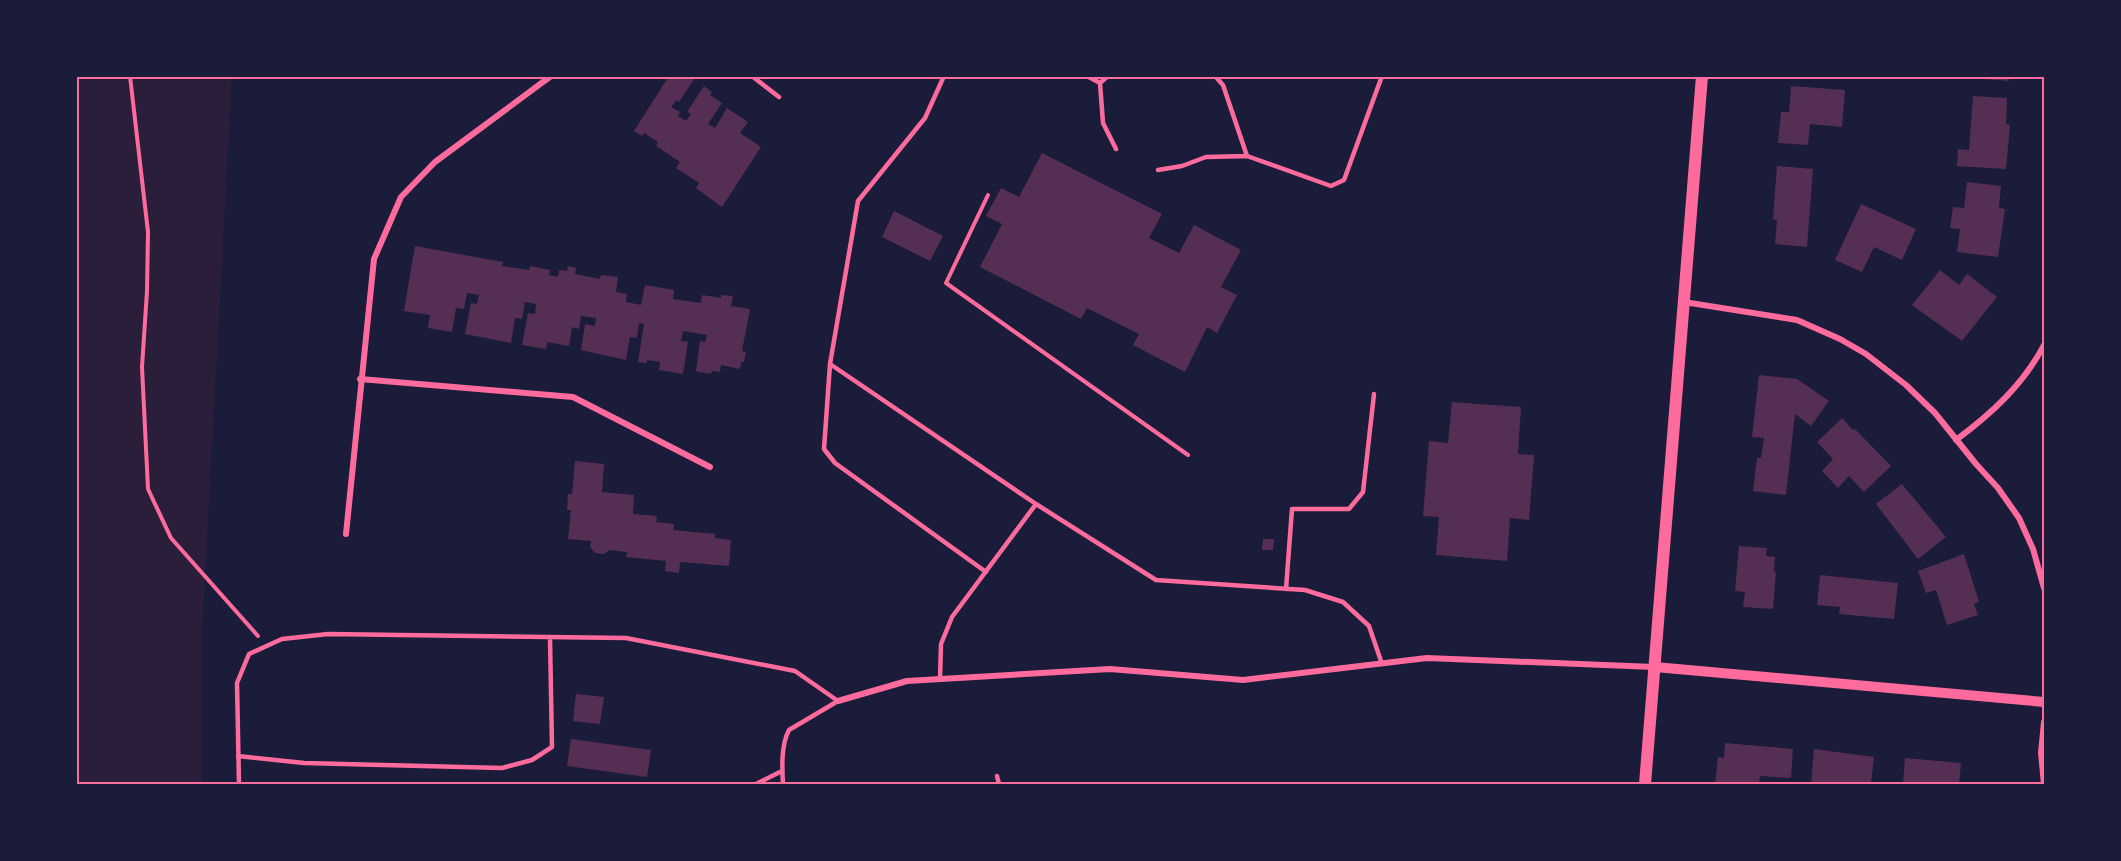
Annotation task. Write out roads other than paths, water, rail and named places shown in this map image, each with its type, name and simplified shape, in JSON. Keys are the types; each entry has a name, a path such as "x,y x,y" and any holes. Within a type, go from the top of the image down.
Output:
{"main road":[{"path":"1645,784 1702,76"}],"street":[{"path":"346,534 374,259 401,196 435,162 551,76"},
{"path":"1683,302 1797,320 1840,339 1866,354 1906,385 1935,413 1998,488 2019,518 2033,549 2044,588"},
{"path":"1956,440 1989,415 2012,390 2044,345"},
{"path":"360,379 573,397 710,467"},
{"path":"838,701 907,681 1110,669 1243,680 1426,658 1654,667 2044,702"},
{"path":"2044,722 2041,753 2044,784"}],"lane":[{"path":"752,76 780,98"},
{"path":"944,76 925,118 858,201 830,364 824,449 836,463 986,572"},
{"path":"1087,76 1100,83"},
{"path":"1100,83 1108,76"},
{"path":"1215,76 1223,85 1247,156"},
{"path":"1158,170 1182,166 1206,157 1247,156 1331,186 1344,180 1382,76"},
{"path":"1100,83 1103,123 1116,149"},
{"path":"830,364 1036,504 1156,580 1305,590 1343,602 1369,626 1382,664"},
{"path":"1286,589 1292,509 1349,509 1363,492 1374,393"},
{"path":"940,679 941,644 952,617 1036,504"},
{"path":"239,784 237,683 249,654 282,639 328,634 626,638 795,671 838,701 789,730 786,735 783,784"},
{"path":"238,756 303,763 502,768 532,760 552,747 550,638"},
{"path":"756,784 782,771"},
{"path":"997,776 999,784"}]}
